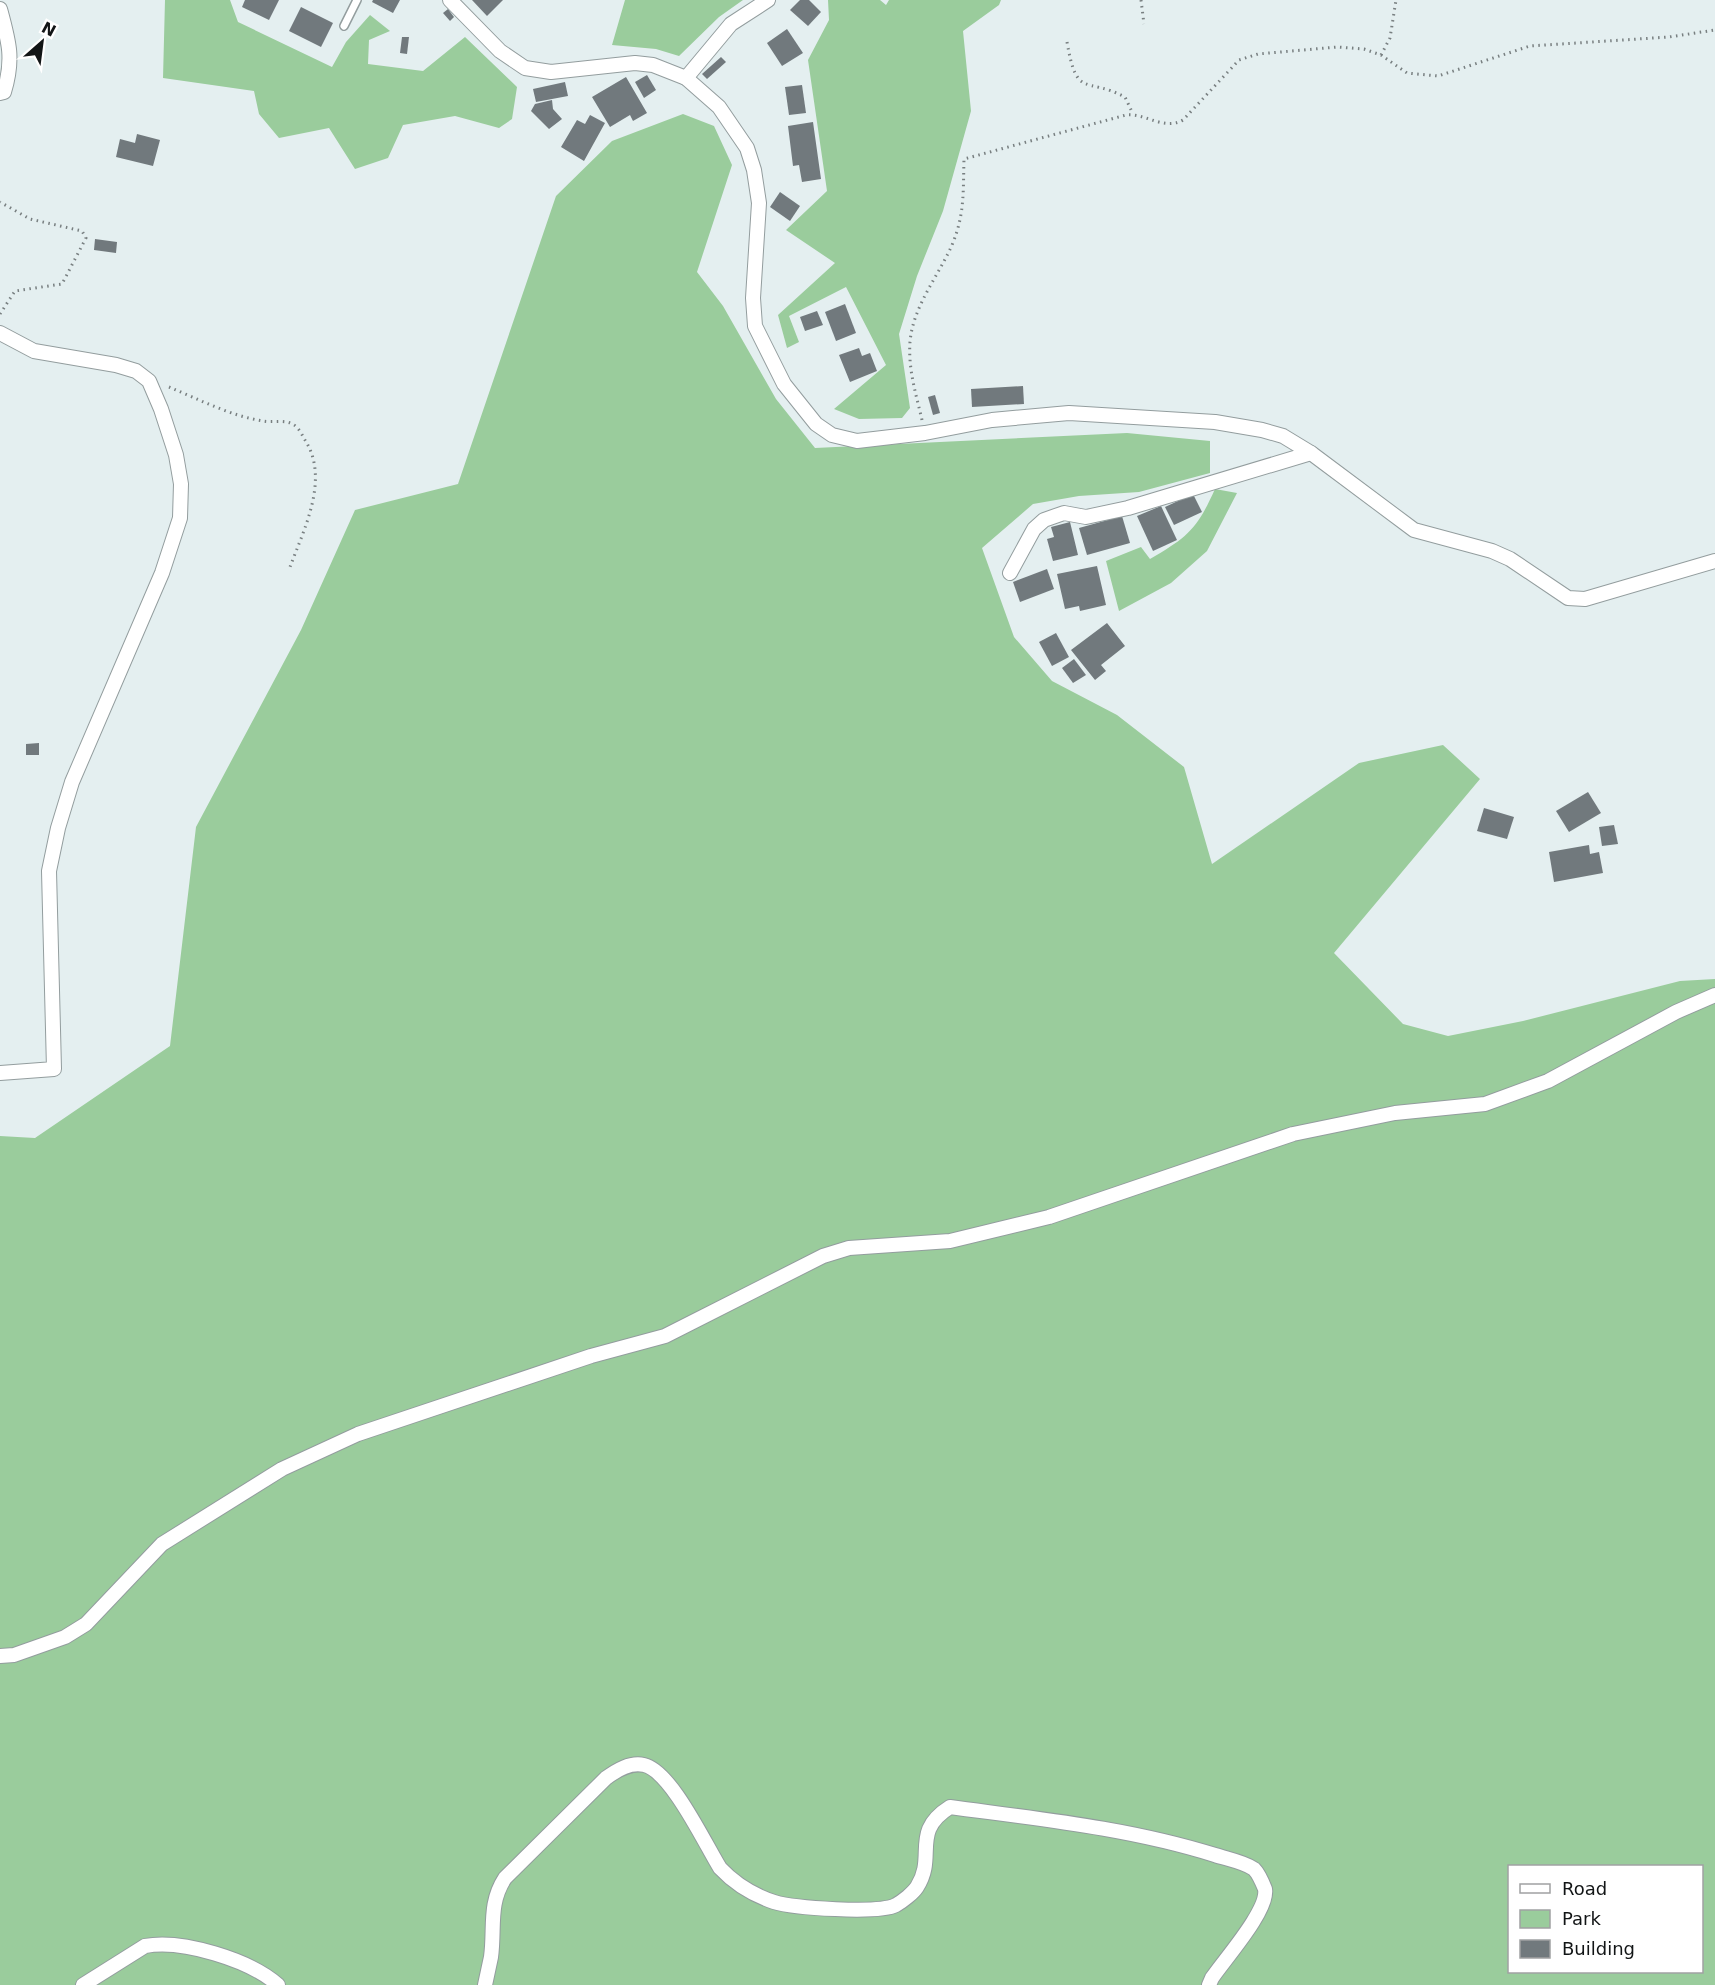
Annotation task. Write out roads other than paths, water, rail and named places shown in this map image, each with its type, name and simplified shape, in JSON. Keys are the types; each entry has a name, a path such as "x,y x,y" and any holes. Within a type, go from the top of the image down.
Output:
{"street":[{"path":"450,0 492,44 525,68 551,72 635,63 653,66 686,78 702,89 733,124 747,148 754,170 759,203 753,298 756,326 784,384 816,424 845,440 857,441 925,433 992,420 1070,413 1215,422 1283,436 1311,453 1414,530 1492,551 1568,597 1585,599 1715,561"},
{"path":"686,78 731,24 768,0"},
{"path":"0,9 8,40 10,73 4,92 0,93"},
{"path":"0,333 34,351 116,365 136,371 149,381 176,455 181,484 180,518 162,573 72,782 58,828 49,871 54,1070 0,1073"},
{"path":"1010,573 1034,529 1044,520 1064,513 1086,516 1128,508 1311,453"},
{"path":"0,1656 14,1655 65,1637 79,1628 162,1544 282,1469 358,1434 591,1356 665,1336 831,1253 849,1248 950,1241 1049,1217 1293,1134 1395,1113 1485,1104 1548,1081 1676,1012 1715,995"},
{"path":"485,1985 491,1956 492,1906 496,1892 505,1878 606,1778 616,1771 636,1764 647,1765 669,1784 720,1868 731,1879 761,1897 793,1906 881,1908 896,1906 916,1888 921,1878 928,1830 935,1816 950,1807 1087,1825 1190,1847 1245,1865 1255,1870 1265,1889 1265,1899 1252,1924 1223,1962 1209,1985"},
{"path":"83,1985 145,1946 165,1944 210,1953 256,1970 278,1985"}],"lane":[{"path":"344,26 357,0"}]}
